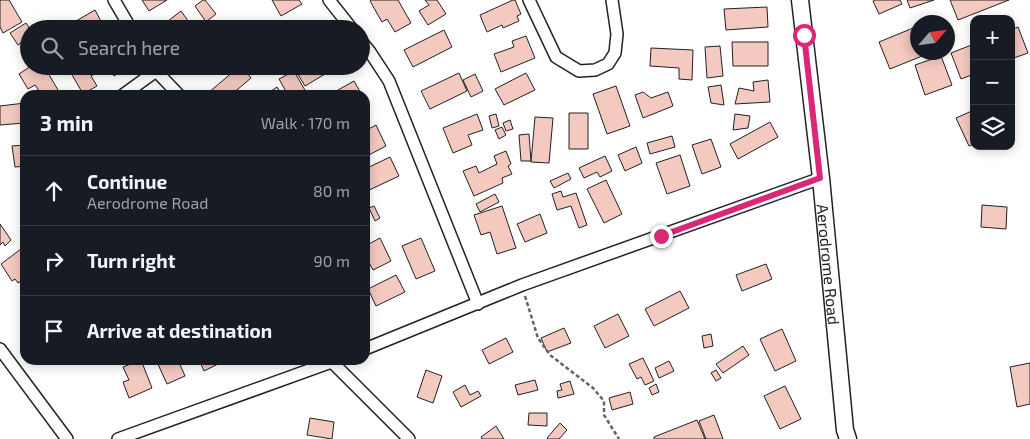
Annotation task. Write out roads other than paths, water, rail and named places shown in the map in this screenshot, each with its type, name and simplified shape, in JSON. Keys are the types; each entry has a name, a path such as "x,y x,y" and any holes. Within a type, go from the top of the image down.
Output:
{"street":[{"path":"114,0 126,20"},
{"path":"329,0 345,20"},
{"path":"528,0 556,57 579,72 595,70 608,64 615,53 617,34 612,0"},
{"name":"Aerodrome Road","path":"800,0 844,423 848,439"},
{"path":"370,52 389,81 478,304"},
{"path":"129,90 147,75"},
{"path":"161,75 175,90"},
{"path":"370,347 522,285 820,178"},
{"path":"0,349 67,439"},
{"path":"118,439 323,365"},
{"path":"338,365 409,439"}]}
